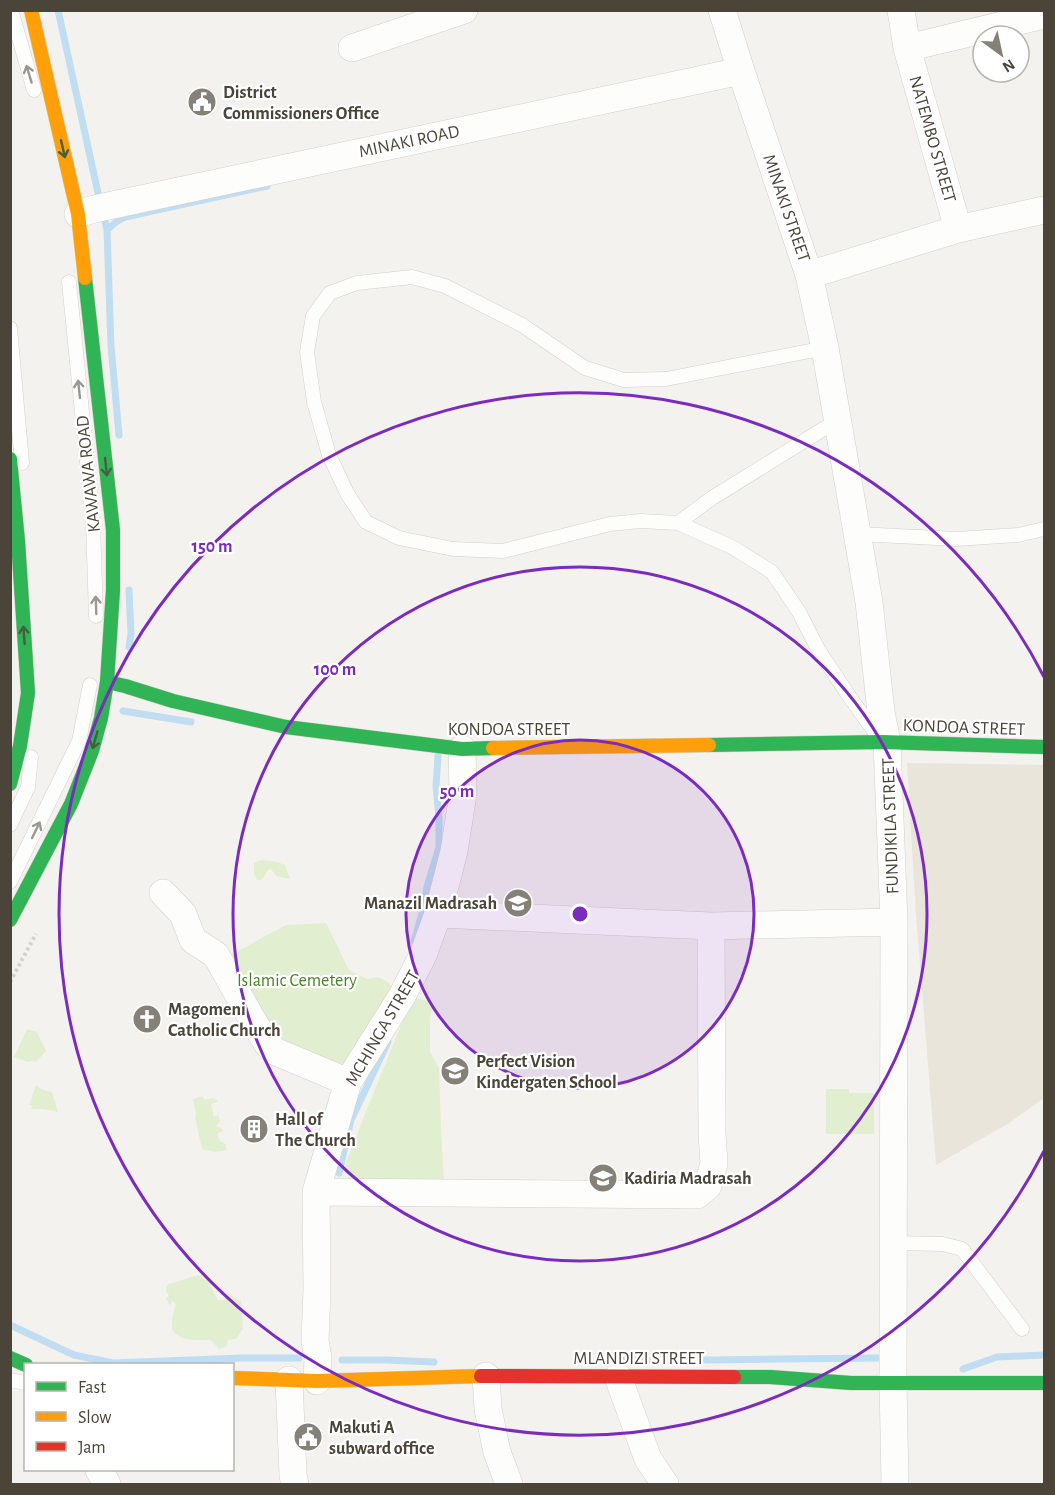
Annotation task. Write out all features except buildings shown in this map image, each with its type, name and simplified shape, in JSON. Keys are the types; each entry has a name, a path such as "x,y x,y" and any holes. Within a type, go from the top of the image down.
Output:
{"street":[{"name":"KAWAWA ROAD","path":"10,920 71,804 92,751 107,682 113,590 113,530 70,209 31,10"},
{"path":"352,48 464,10"},
{"name":"MINAKI STREET","path":"722,10 809,275 958,230 1044,210"},
{"name":"NATEMBO STREET","path":"901,10 908,48 958,230"},
{"path":"908,48 1044,15"},
{"name":"MINAKI ROAD","path":"70,209 117,204 741,71"},
{"name":"FUNDIKILA STREET","path":"809,275 825,348 858,534 869,602 885,742 894,922 893,1383 895,1485"},
{"path":"10,459 28,693 20,746 10,784"},
{"name":"KONDOA STREET","path":"107,682 173,701 285,727 462,749 885,742 1044,747"},
{"name":"MCHINGA STREET","path":"317,1381 316,1192 348,1082 402,996 423,955 438,914 454,850 463,794 462,749"},
{"path":"163,893 183,914 193,940 216,955 253,1021 274,1051 348,1082"},
{"path":"438,914 711,926 894,922"},
{"path":"316,1192 697,1195 708,1186 714,1163 711,926"},
{"path":"10,1358 24,1364"},
{"path":"486,1376 488,1409 497,1452 509,1485"},
{"name":"MLANDIZI STREET","path":"234,1378 317,1381 486,1376 665,1376 770,1377 851,1383 1044,1383"},
{"path":"618,1377 648,1459 665,1485"},
{"path":"289,1380 292,1475 295,1485"},
{"path":"100,1471 107,1485"}],"lane":[{"path":"11,10 36,99"},
{"name":"KAWAWA ROAD","path":"45,130 62,193 70,209"},
{"name":"KAWAWA ROAD","path":"10,882 79,741 98,650 93,522 69,274"},
{"path":"825,348 666,379 624,380 585,368 522,325 473,299 445,286 412,277 357,283 330,293 313,316 307,352 315,402 329,455 348,495 366,522 399,538 453,549 503,551 610,524 640,520 678,523 732,547 772,572 799,612 819,651 849,696 885,742"},
{"path":"10,328 40,679 28,787 10,825"},
{"path":"678,523 712,498 838,420"},
{"path":"858,534 956,539 1017,535 1044,529"},
{"path":"893,1243 943,1244 962,1249 1022,1329"}],"shaded area":[{"path":"907,763 1044,765 1044,1098 1009,1123 936,1165 916,915"}],"green space":[{"path":"261,860 285,865 290,879 276,876 271,869 262,880 257,880 254,874 254,863"},
{"name":"Islamic Cemetery","path":"326,923 349,970 367,979 378,977 388,982 393,991 355,1067 312,1055 276,1036 225,958 286,925"},
{"path":"412,997 428,1001 432,1008 430,1052 439,1068 444,1181 354,1184 344,1169"},
{"path":"27,1029 37,1032 46,1051 36,1062 14,1057"},
{"path":"36,1085 52,1092 58,1112 31,1109 32,1106 29,1105"},
{"path":"826,1089 849,1089 849,1093 874,1093 874,1134 826,1134"},
{"path":"202,1096 205,1100 213,1098 217,1100 211,1104 214,1117 218,1115 220,1121 216,1126 223,1131 217,1134 227,1150 215,1152 202,1149 193,1099"},
{"path":"198,1275 208,1281 218,1300 224,1300 227,1293 241,1301 243,1329 236,1339 228,1340 227,1346 219,1349 211,1340 180,1337 172,1330 172,1318 176,1304 172,1301 170,1306 166,1298 169,1296 166,1291 167,1285"}],"waterway":[{"path":"58,10 100,202"},
{"path":"107,230 125,217 267,186"},
{"path":"103,213 107,230 111,346 119,435"},
{"path":"129,590 131,634 129,647"},
{"path":"123,711 191,722"},
{"path":"414,942 439,847 436,786 438,756"},
{"path":"339,1173 351,1120 388,1042"},
{"path":"10,1325 74,1355 113,1363 299,1358"},
{"path":"963,1369 997,1357 1044,1355"},
{"path":"706,1360 877,1358"},
{"path":"342,1360 434,1362"},
{"path":"622,1360 647,1360"}],"traffic: fast":[{"path":"10,920 71,804 92,751 107,682 113,590 113,530 85,278"},
{"path":"10,459 28,693 20,746 10,784"},
{"path":"107,682 173,701 286,727 462,749 493,748"},
{"path":"709,745 882,742 1044,747"},
{"path":"10,1358 24,1364"},
{"path":"734,1377 770,1377 851,1383 1044,1383"}],"traffic: slow":[{"path":"31,10 78,214 85,278"},
{"path":"493,748 709,745"},
{"path":"234,1378 317,1381 481,1376"}],"traffic: jam":[{"path":"481,1376 734,1377"}],"place":[{"name":"District Commissioners Office","path":"202,102"},
{"name":"Manazil Madrasah","path":"518,903"},
{"name":"Magomeni Catholic Church","path":"147,1019"},
{"name":"Perfect Vision Kindergaten School","path":"455,1071"},
{"name":"Hall of The Church","path":"254,1129"},
{"name":"Kadiria Madrasah","path":"603,1178"},
{"name":"Makuti A subward office","path":"308,1437"}]}
